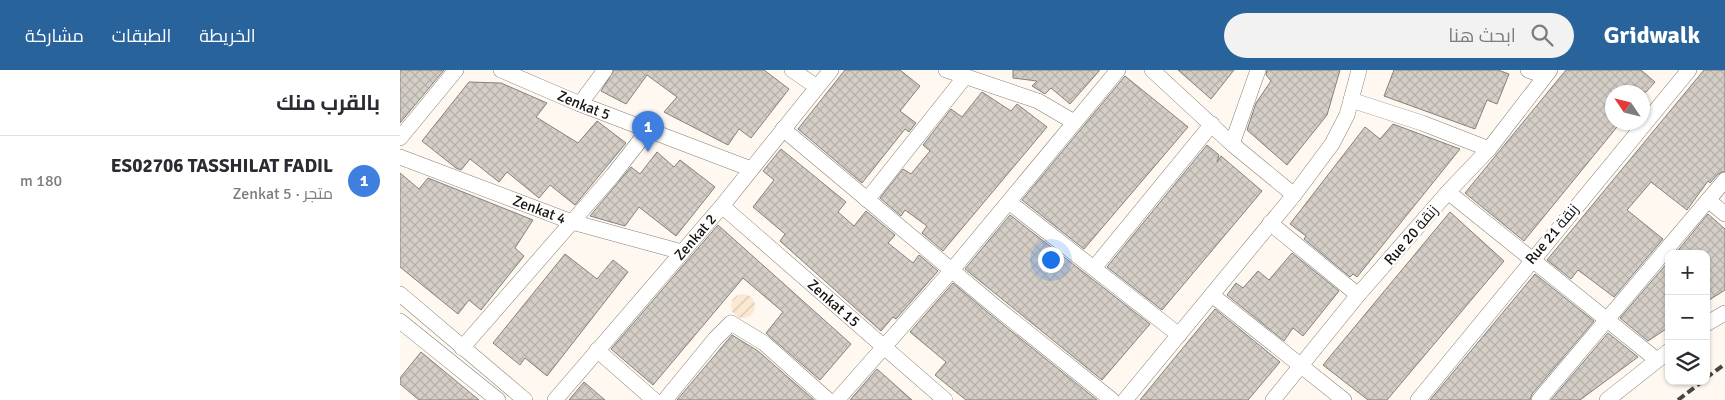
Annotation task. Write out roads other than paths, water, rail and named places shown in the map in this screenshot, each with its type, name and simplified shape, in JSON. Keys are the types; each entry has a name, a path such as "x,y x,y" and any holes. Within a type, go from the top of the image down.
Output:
{"street":[{"path":"400,138 456,70"},
{"name":"Zenkat 5","path":"501,70 580,104 649,128 751,168"},
{"path":"580,104 606,70"},
{"path":"792,70 817,87"},
{"name":"Zenkat 2","path":"555,400 722,206 831,70"},
{"path":"946,70 964,78 1038,101 1074,122"},
{"path":"837,400 952,270 1118,70"},
{"path":"1152,70 1232,144 1294,194"},
{"path":"1232,144 1258,70"},
{"path":"1125,400 1180,335 1332,144 1341,128 1359,70"},
{"path":"1528,70 1547,73"},
{"name":"Rue 21 زنقة","path":"1418,400 1531,260 1689,70"},
{"name":"Rue 20 زنقة","path":"1273,400 1358,295 1488,149 1547,73"},
{"path":"867,200 964,78"},
{"path":"1351,100 1422,123 1488,149"},
{"path":"1094,268 1212,124"},
{"path":"462,348 613,175 649,128"},
{"path":"783,129 1112,400"},
{"name":"Zenkat 4","path":"400,157 572,222 682,252"},
{"path":"1539,400 1608,321 1725,180"},
{"path":"1448,192 1608,321 1663,356 1607,400"},
{"path":"1708,200 1725,214"},
{"path":"1009,202 1180,335"},
{"name":"Zenkat 15","path":"722,206 886,346 945,400"},
{"path":"1270,223 1358,295"},
{"path":"400,294 525,400"},
{"path":"1212,295 1344,400"},
{"path":"1710,322 1725,313"},
{"path":"400,321 498,400"},
{"path":"665,400 715,338 731,323 764,343 828,400"},
{"path":"597,350 654,400"}],"railway":[{"path":"1710,375 1725,364"},
{"path":"1678,400 1698,385"}],"place":[{"name":"ES02706 TASSHILAT FADIL","path":"648,152"}]}
